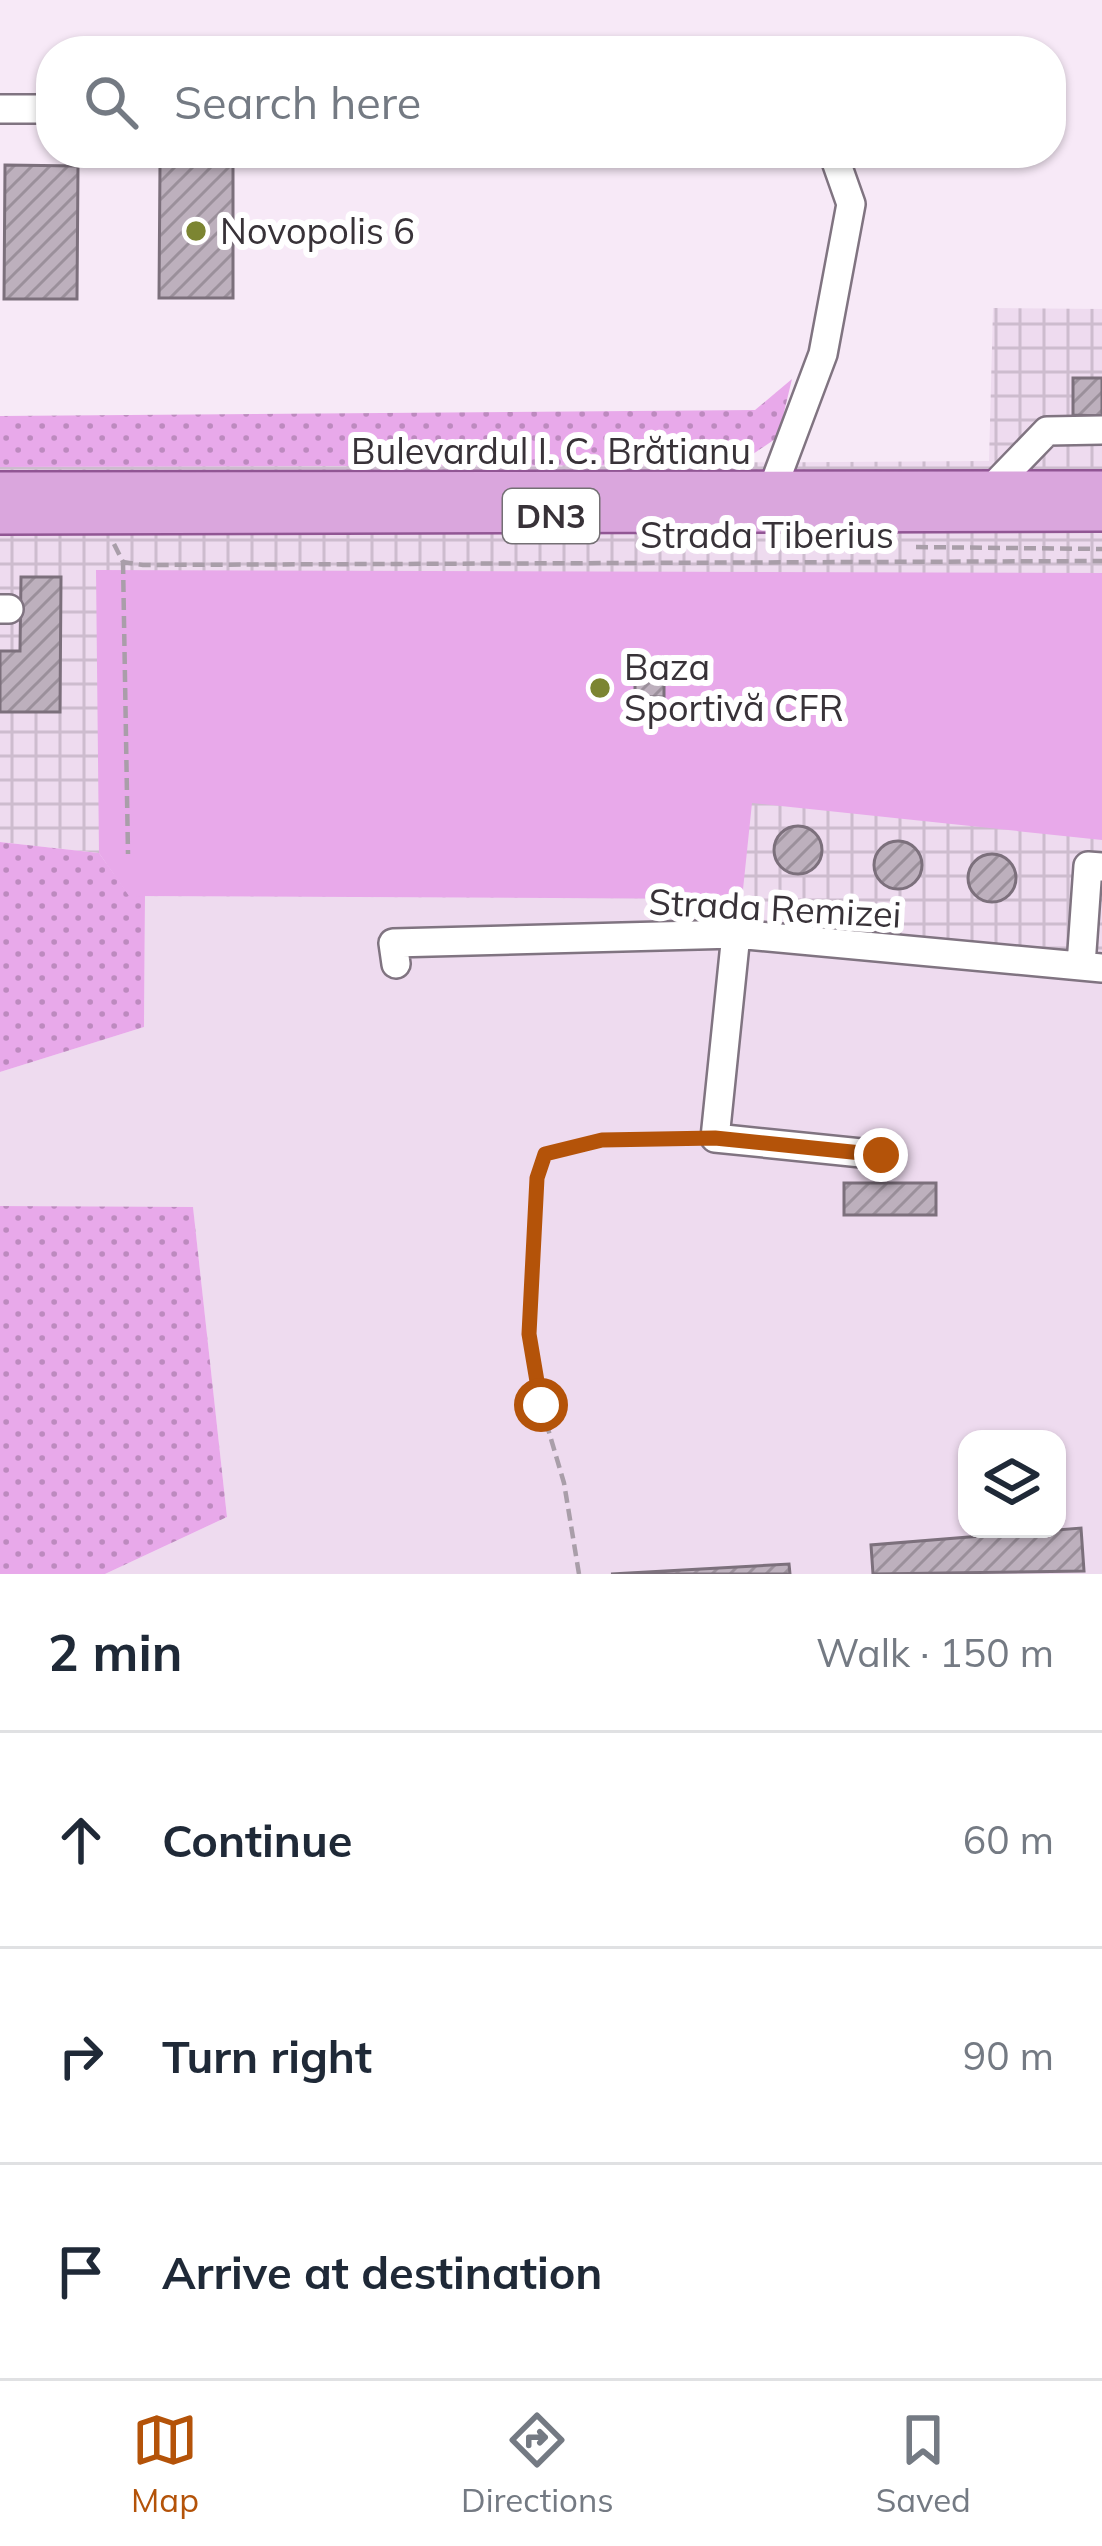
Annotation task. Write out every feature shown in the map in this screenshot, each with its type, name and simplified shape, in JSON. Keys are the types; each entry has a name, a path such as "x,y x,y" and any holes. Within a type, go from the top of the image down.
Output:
{"main road":[{"name":"Bulevardul I. C. Brătianu","path":"0,489 1102,488"},
{"name":"Bulevardul I. C. Brătianu","path":"0,517 1102,514"}],"lane":[{"path":"0,109 36,109"},
{"path":"772,490 823,355 851,204 838,168"},
{"path":"991,489 1047,431 1102,430"},
{"path":"0,528 100,517"},
{"path":"1091,966 1088,866 1102,867"},
{"path":"736,934 715,1138 881,1155"},
{"name":"Strada Remizei","path":"396,964 393,943 736,934 1091,966"}],"path":[{"path":"100,517 123,562 128,854"},
{"name":"Strada Tiberius","path":"123,562 1102,562"},
{"path":"579,1574 564,1484 541,1405 529,1334 537,1178 545,1154 602,1140 715,1138"}],"shaded area":[{"path":"993,308 1102,309 1102,980 741,941 741,899 129,896 99,853 0,842 0,467 989,461"},
{"path":"792,379 778,437 737,465 0,467 0,416 755,410"},
{"name":"Baza Sportivă CFR","path":"96,570 1102,573 1102,840 752,803 742,899 129,896 99,853"},
{"path":"0,842 99,853 129,895 145,896 144,1027 0,1072"},
{"path":"145,896 742,899 741,940 1102,980 1102,1574 105,1574 227,1517 193,1208 0,1206 0,1072 144,1027"},
{"path":"0,1206 193,1207 227,1517 105,1574 0,1574"}],"building":[{"path":"5,165 78,168 77,299 4,299"},
{"name":"Novopolis 6","path":"160,168 233,168 233,298 159,298"},
{"path":"1073,378 1102,378 1102,416 1073,415"},
{"path":"21,577 61,577 60,712 0,712 0,651 20,651"},
{"path":"635,662 664,662 664,697 635,697"},
{"path":"798,826 815,833 822,850 815,867 798,874 781,867 774,850 781,833"},
{"path":"898,841 915,848 922,865 915,882 898,889 881,882 874,865 881,848"},
{"path":"992,854 1009,861 1016,878 1009,895 992,902 975,895 968,878 975,861"},
{"path":"844,1183 936,1183 936,1215 844,1215"},
{"path":"1081,1528 1084,1571 873,1574 871,1545 958,1538 1066,1538 1066,1529"},
{"path":"789,1564 790,1574 611,1574"}],"place":[{"name":"Novopolis 6","path":"196,231"},
{"name":"Baza Sportivă CFR","path":"600,688"}],"route":[{"path":"541,1405 529,1334 537,1178 545,1154 602,1140 715,1138 881,1155"}]}
